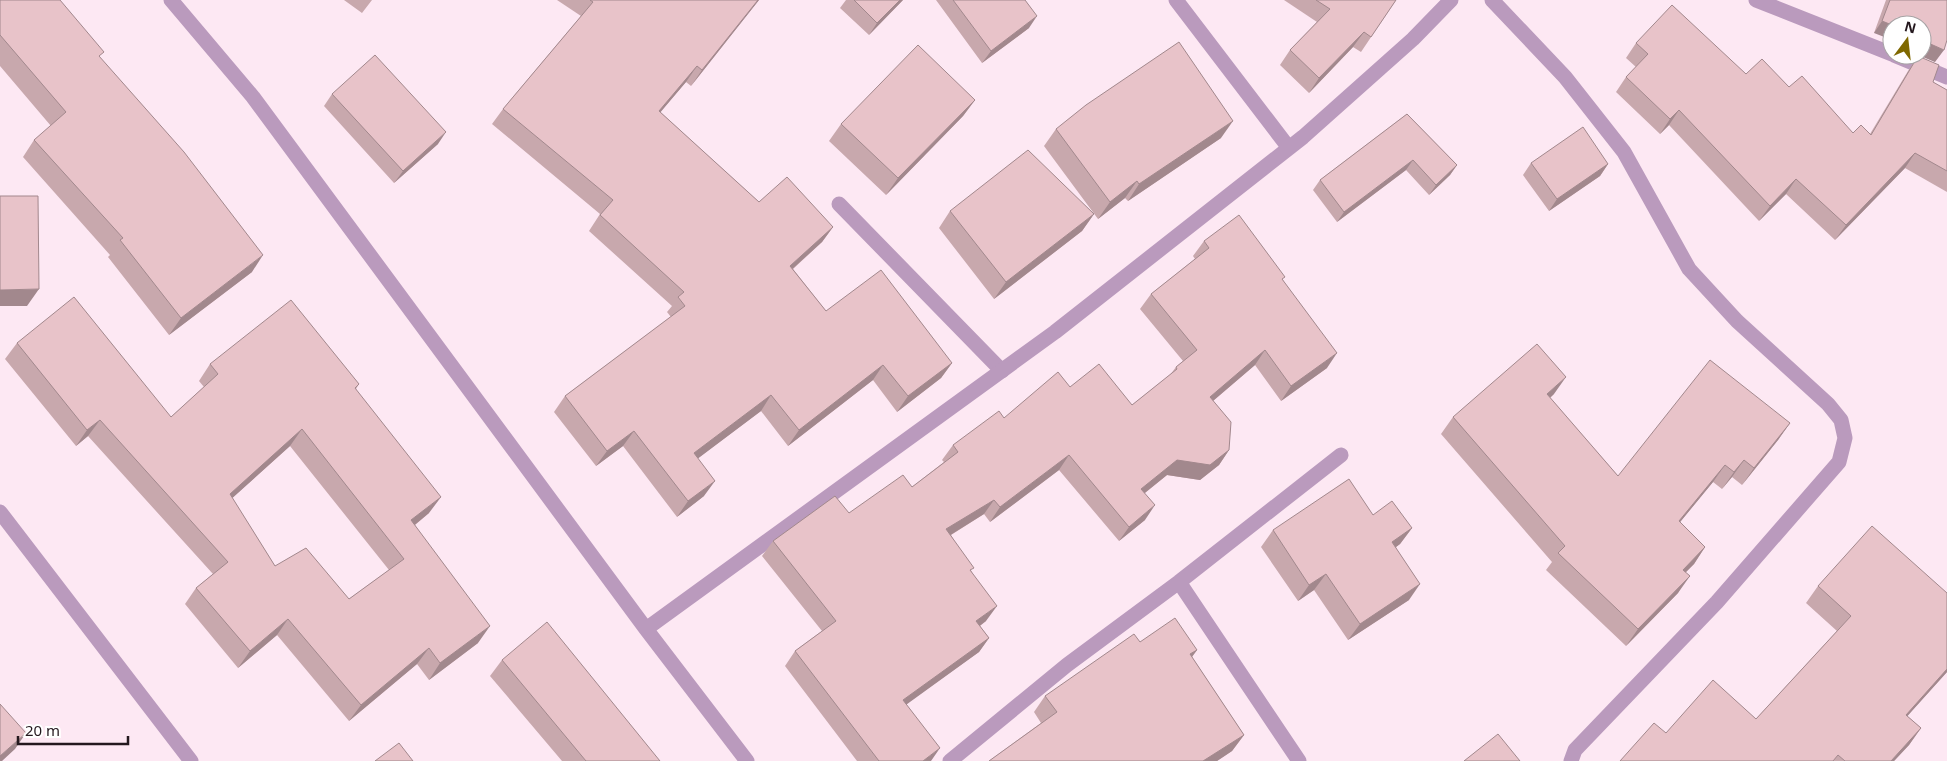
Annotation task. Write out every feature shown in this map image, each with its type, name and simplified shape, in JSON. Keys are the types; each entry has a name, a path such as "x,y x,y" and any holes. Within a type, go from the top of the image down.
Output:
{"street":[{"path":"170,0 253,97 646,629 747,761"},
{"path":"1176,0 1289,148"},
{"path":"646,629 1055,332 1289,148 1414,39 1451,0"},
{"path":"1492,0 1565,77 1624,152 1689,269 1737,321 1828,404 1841,420 1845,438 1839,462 1717,602 1575,750 1570,761"},
{"path":"1756,0 1882,50"},
{"path":"1919,65 1947,77"},
{"path":"839,204 1002,371"},
{"path":"950,761 1067,665 1179,582 1341,455"},
{"path":"0,512 191,761"},
{"path":"1179,582 1299,761"}],"building":[{"path":"0,0 60,0 104,52 99,56 184,152 263,255 181,318 120,240 123,238 34,140 66,112 0,35"},
{"path":"590,0 758,0 702,70 697,66 659,111 759,202 787,177 833,227 790,266 826,311 881,270 952,363 908,396 883,365 799,430 771,395 694,453 715,481 688,501 634,431 607,451 565,396 685,306 678,297 684,292 600,215 613,200 503,109 593,2"},
{"path":"854,0 900,0 877,23"},
{"path":"953,0 1025,0 1037,16 991,51"},
{"path":"1316,0 1396,0 1371,37 1364,32 1319,78 1290,50 1330,9"},
{"path":"1890,0 1947,0 1947,40 1944,50 1932,45 1932,15 1884,15"},
{"path":"1672,5 1746,74 1762,59 1789,87 1802,76 1853,133 1861,125 1871,135 1913,65 1932,65 1932,62 1939,65 1933,82 1947,90 1947,171 1915,153 1846,225 1796,179 1770,206 1679,110 1670,119 1626,77 1648,54 1636,43"},
{"path":"1179,42 1233,121 1139,184 1137,181 1110,202 1056,129 1086,105"},
{"path":"918,45 975,100 898,178 841,124"},
{"path":"375,55 446,132 403,171 332,94"},
{"path":"1407,114 1457,165 1436,185 1413,160 1344,212 1320,180"},
{"path":"1583,127 1608,164 1557,199 1531,163"},
{"path":"1028,150 1094,214 1006,282 950,211"},
{"path":"0,196 38,196 39,289 0,290"},
{"path":"1239,215 1285,277 1282,279 1337,353 1291,386 1265,350 1210,397 1231,422 1229,450 1210,465 1177,460 1141,489 1155,505 1129,527 1069,455 1000,507 994,500 946,529 974,568 970,570 997,606 976,621 989,638 903,700 940,748 923,761 879,761 795,651 836,621 773,541 835,496 849,513 903,475 912,487 958,452 953,445 999,411 1004,418 1058,372 1070,387 1099,364 1132,405 1177,369 1176,367 1197,350 1151,294 1209,248 1204,241"},
{"path":"74,297 171,417 218,374 210,364 291,300 359,384 355,388 441,497 411,520 490,626 440,663 429,648 361,705 288,619 250,651 196,588 228,562 100,420 87,430 17,343","holes":["302,429 404,559 349,599 306,548 275,566 230,494"]},
{"path":"1537,344 1566,377 1547,394 1618,476 1710,360 1790,423 1754,468 1744,460 1734,472 1725,465 1679,521 1705,547 1683,570 1690,576 1638,629 1558,553 1565,546 1453,417"},
{"path":"1349,479 1373,515 1392,501 1412,528 1392,542 1420,584 1360,624 1326,574 1309,585 1273,530"},
{"path":"1872,526 1947,593 1947,669 1906,715 1921,728 1891,761 1845,761 1838,755 1833,761 1620,761 1654,723 1666,733 1713,680 1756,719 1851,616 1818,586"},
{"path":"1175,618 1197,650 1190,654 1244,735 1203,761 989,761 1057,712 1045,696 1134,634 1140,642"},
{"path":"547,622 660,761 586,761 502,660"},
{"path":"0,704 26,733 0,756"},
{"path":"1498,734 1520,761 1464,761"},
{"path":"399,743 413,761 375,761"}]}
